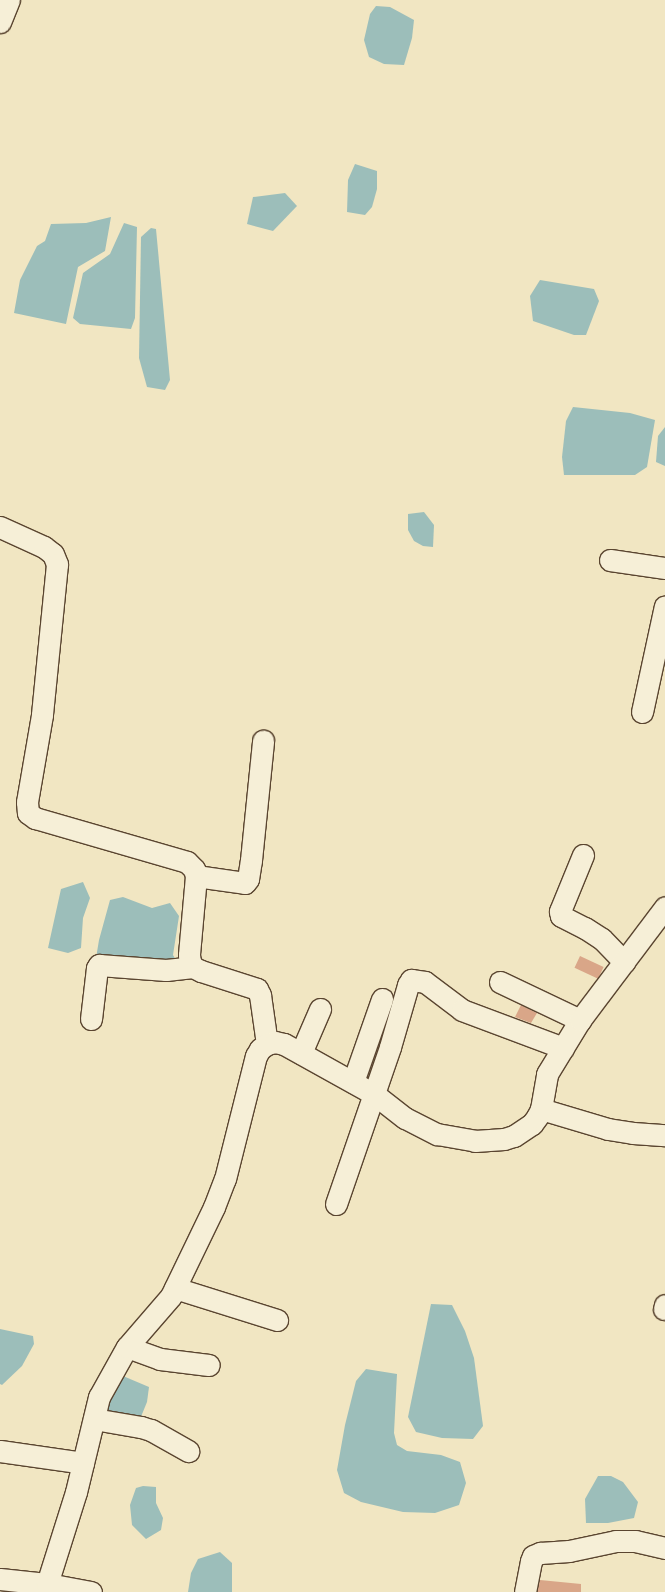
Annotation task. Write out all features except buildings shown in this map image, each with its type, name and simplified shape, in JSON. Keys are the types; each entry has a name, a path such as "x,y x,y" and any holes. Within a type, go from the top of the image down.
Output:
{"street":[{"path":"0,22 9,0"},
{"path":"0,527 44,546 54,554 57,564 42,714 27,802 28,813 35,818 187,862 194,868 196,876 189,955 193,967"},
{"path":"610,560 665,568"},
{"path":"642,712 665,606"},
{"path":"196,876 239,884 245,883 248,879 264,741"},
{"path":"583,855 560,911 561,916 585,928 602,940 624,962"},
{"path":"47,1584 76,1492 99,1397 127,1347 171,1296 176,1288 225,1179 256,1056 260,1049 267,1044 275,1042 284,1044 374,1094 405,1118 447,1137 475,1141 504,1139 514,1136 532,1124 541,1109 547,1074 580,1020 664,910"},
{"path":"91,1019 97,968 99,965 166,970 193,967 256,989 260,995 267,1044"},
{"path":"336,1204 390,1047 408,985 411,980 425,982 462,1010 563,1048"},
{"path":"500,982 580,1020"},
{"path":"353,1082 382,999"},
{"path":"301,1053 320,1009"},
{"path":"541,1109 608,1129 633,1133 665,1135"},
{"path":"176,1288 277,1320"},
{"path":"127,1347 160,1359 209,1365"},
{"path":"94,1418 151,1430 188,1452"},
{"path":"0,1451 83,1463"},
{"path":"525,1592 531,1561 533,1556 540,1553 568,1551 616,1541 635,1541 665,1548"},
{"path":"0,1579 47,1584 91,1592"}],"water":[{"path":"376,6 390,7 414,20 412,38 404,65 384,64 369,57 364,40 370,14"},
{"path":"355,164 377,171 377,189 372,207 365,215 347,212 348,180"},
{"path":"285,193 297,206 273,231 247,224 253,197"},
{"path":"111,217 105,251 78,267 66,324 14,313 20,280 37,246 45,241 51,224 86,223"},
{"path":"124,223 137,227 135,318 131,329 80,324 73,318 83,273 110,254"},
{"path":"151,228 156,229 170,380 165,390 147,387 139,358 141,237"},
{"path":"540,280 594,289 599,301 586,335 574,335 533,321 530,296"},
{"path":"573,407 630,413 655,420 647,467 635,475 564,475 562,457 566,421"},
{"path":"665,427 665,466 656,462 658,436"},
{"path":"424,512 434,525 433,547 423,546 414,541 408,530 408,514"},
{"path":"83,882 90,898 83,918 81,948 68,953 48,948 61,889"},
{"path":"123,897 152,908 170,903 179,916 173,955 179,965 95,964 99,940 110,900"},
{"path":"431,1304 452,1305 465,1331 474,1358 483,1426 473,1439 442,1438 416,1432 408,1417"},
{"path":"0,1329 33,1336 34,1344 22,1366 2,1385 0,1384"},
{"path":"366,1369 397,1374 394,1433 397,1445 407,1451 441,1455 460,1462 466,1483 459,1505 435,1513 403,1512 361,1502 344,1493 337,1470 345,1425 356,1381"},
{"path":"123,1376 149,1387 147,1402 138,1424 105,1419 112,1384"},
{"path":"598,1476 611,1476 623,1482 638,1502 634,1518 608,1523 586,1523 585,1499"},
{"path":"143,1486 156,1487 156,1503 163,1518 161,1530 146,1539 132,1525 130,1505 136,1488"},
{"path":"220,1552 232,1563 232,1592 188,1592 191,1573 198,1559"}]}
